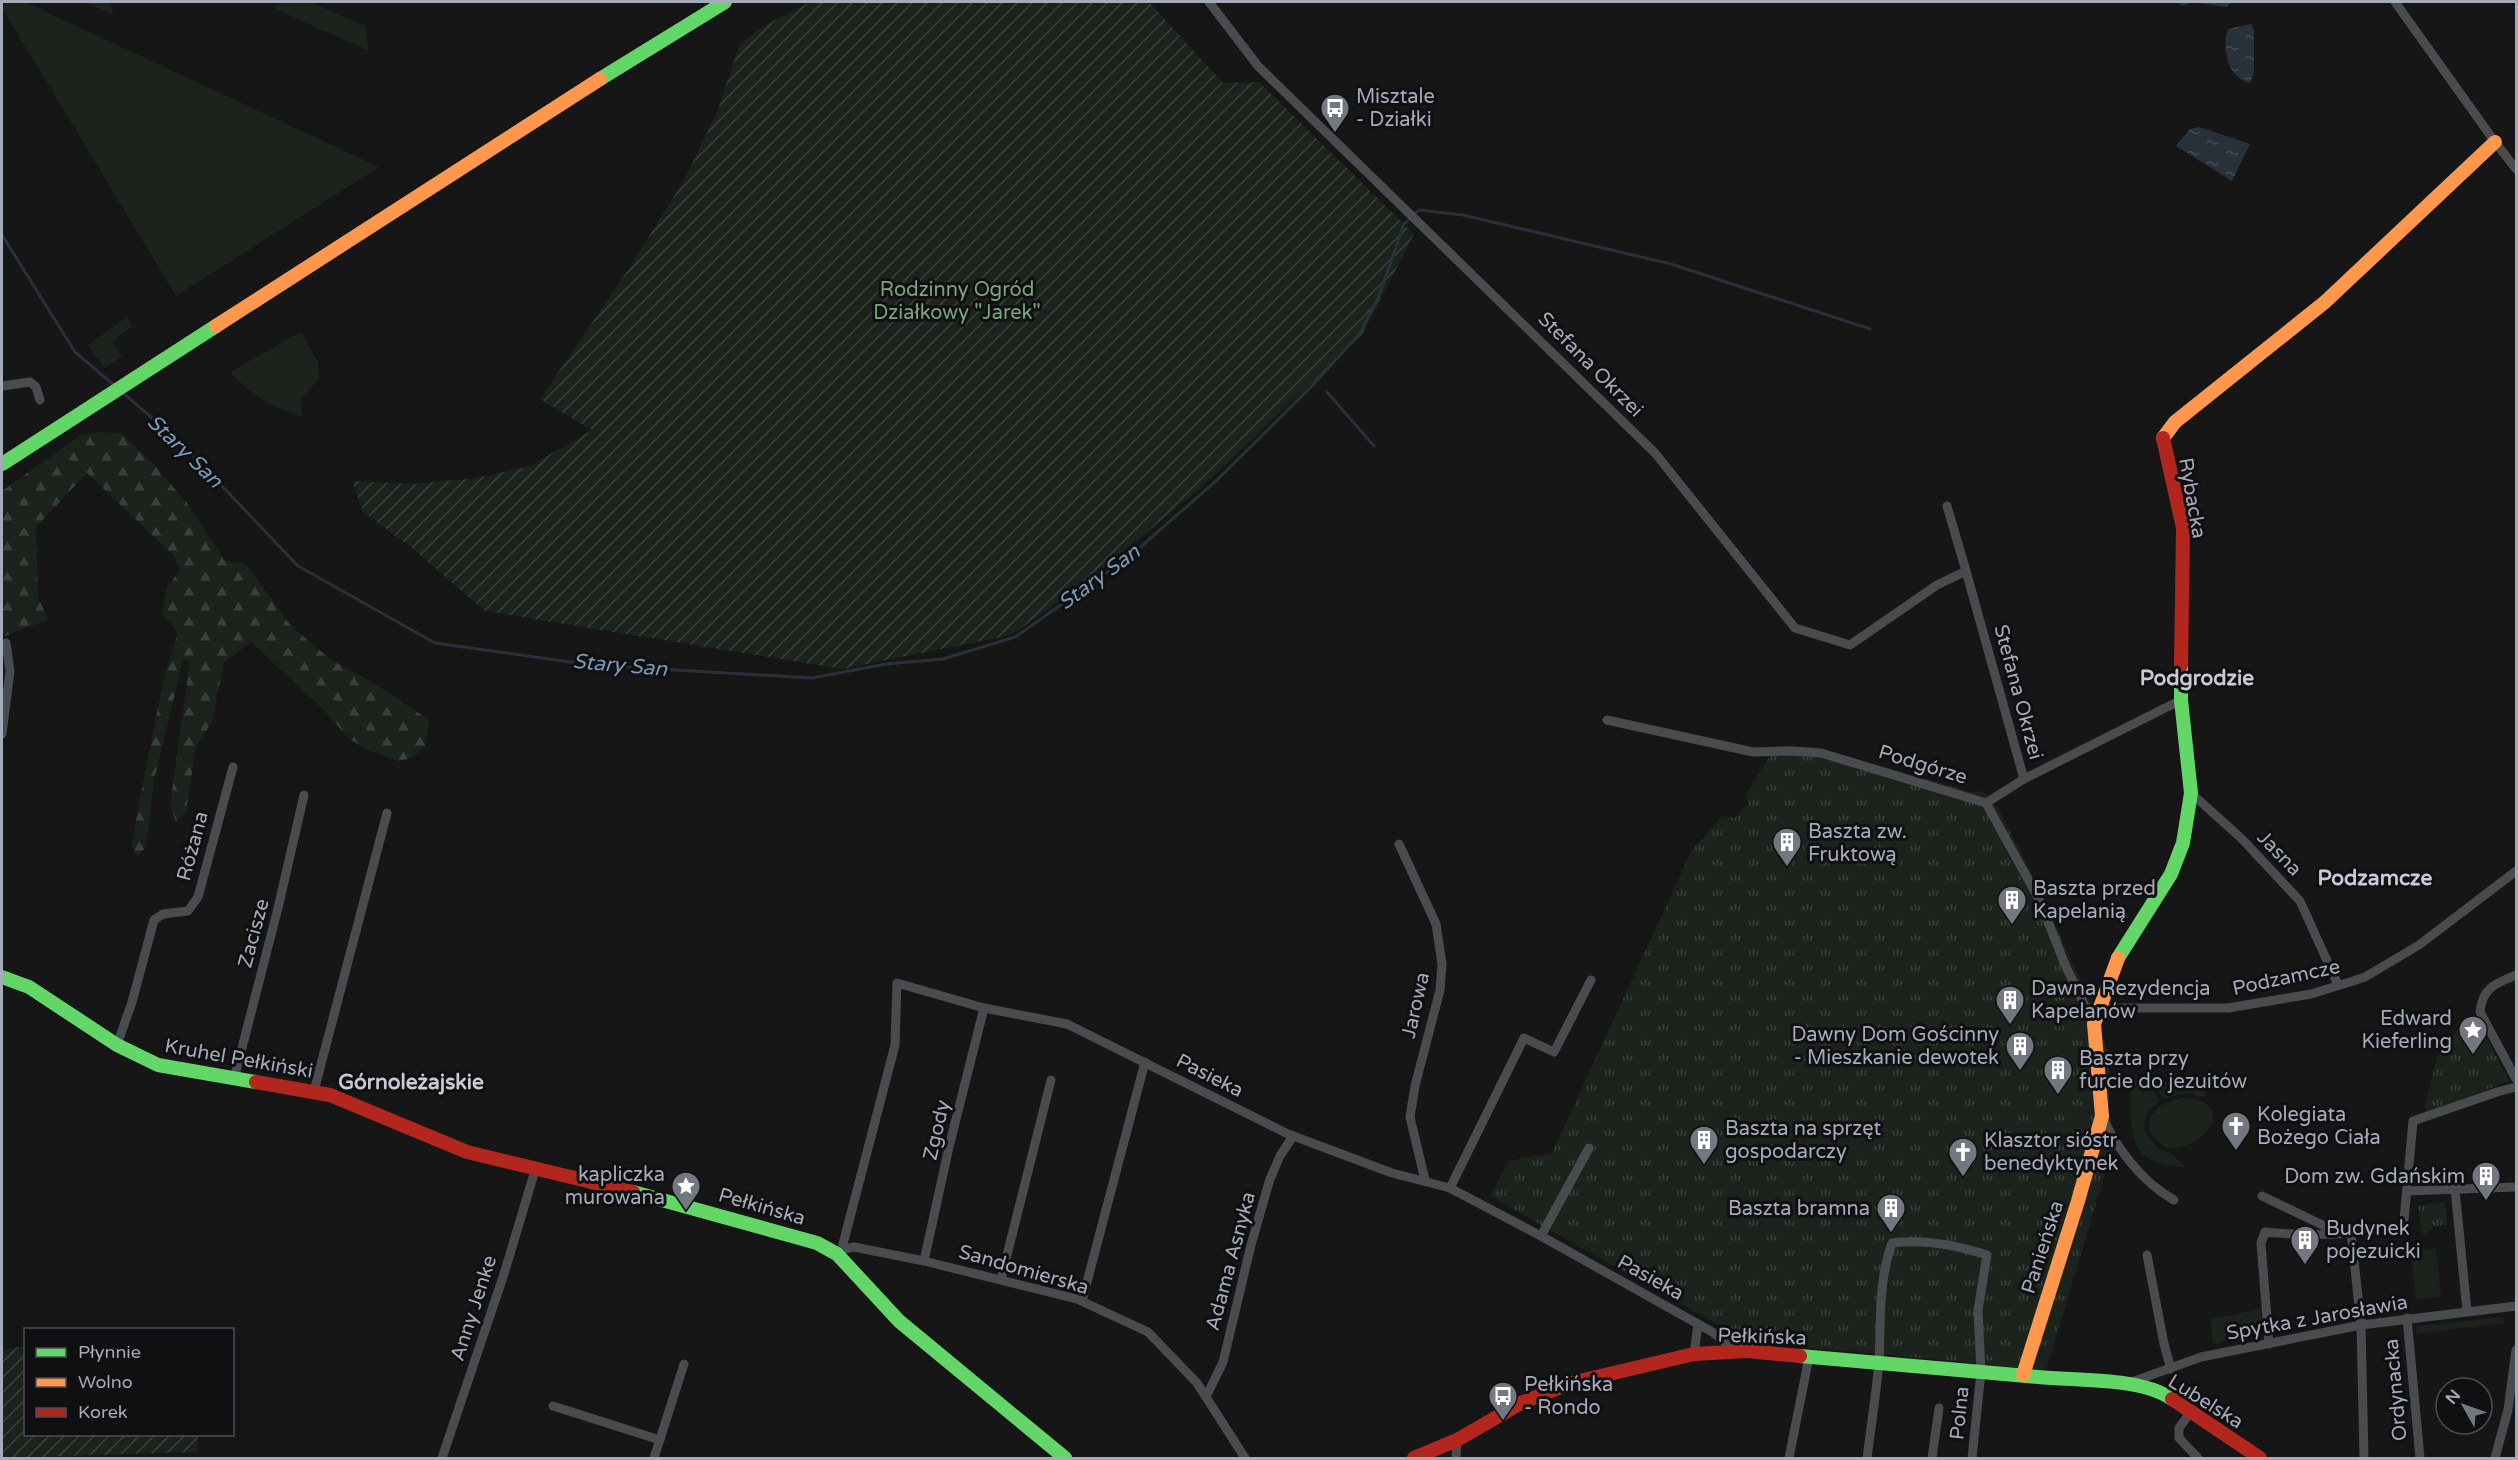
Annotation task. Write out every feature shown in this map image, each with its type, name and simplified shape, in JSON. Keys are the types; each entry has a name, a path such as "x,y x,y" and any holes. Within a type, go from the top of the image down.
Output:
{"street":[{"path":"2,464 634,57 725,2"},
{"name":"Stefana Okrzei","path":"1209,2 1258,66 1655,453 1795,628 1850,645 1937,585 1966,572"},
{"path":"2395,2 2495,142 2517,169"},
{"name":"Rybacka","path":"2094,1024 2120,954 2171,874 2183,843 2190,810 2191,794 2181,699 2183,528 2163,436 2175,422 2325,302 2495,142"},
{"path":"2,386 30,382 36,387 40,400"},
{"name":"Stefana Okrzei","path":"1947,506 2024,779 1986,803"},
{"path":"2,734 10,671 6,643"},
{"path":"2024,779 2181,699"},
{"name":"Podgórze","path":"1607,720 1753,752 1821,753 1986,803 2039,900 2066,967 2094,1024"},
{"name":"Różana","path":"117,1045 132,1002 154,920 163,914 188,911 198,897 233,767"},
{"name":"Jasna","path":"2191,794 2241,838 2301,901 2338,985"},
{"name":"Zacisze","path":"234,1079 304,795"},
{"path":"314,1091 387,813"},
{"name":"Jarowa","path":"1399,844 1436,924 1442,964 1440,990 1415,1086 1410,1117 1425,1180"},
{"name":"Podzamcze","path":"2101,1008 2229,1008 2311,994 2365,977 2419,945 2517,872"},
{"path":"2517,975 2494,983 2481,1002 2480,1012 2517,1079"},
{"name":"Kruhel Pełkiński","path":"2,977 29,987 117,1045 158,1065 314,1091 344,1099 382,1116"},
{"path":"1450,1188 1524,1038 1554,1052 1591,980"},
{"name":"Pasieka","path":"841,1251 895,1045 897,983 984,1008 1067,1024 1293,1136 1392,1173 1450,1188 1714,1333 1736,1352"},
{"name":"Zgody","path":"924,1261 984,1008"},
{"name":"Panieńska","path":"2024,1375 2037,1325 2078,1201 2102,1116 2094,1024"},
{"path":"1082,1301 1145,1062"},
{"path":"1001,1279 1051,1080"},
{"path":"2269,1344 2261,1243 2265,1232 2291,1235 2340,1233 2402,1225 2413,1121 2517,1087"},
{"name":"Pełkińska","path":"382,1116 460,1150 536,1167 786,1232 841,1251 899,1321 1065,1458"},
{"path":"2102,1116 2112,1139 2159,1192 2174,1200"},
{"name":"Adama Asnyka","path":"1206,1397 1223,1362 1251,1245 1270,1179 1280,1156 1293,1136"},
{"path":"1541,1236 1589,1149"},
{"name":"Anny Jenke","path":"442,1458 504,1274 536,1167"},
{"path":"2407,1191 2517,1187"},
{"path":"2455,1189 2467,1311"},
{"path":"2262,1196 2340,1233"},
{"path":"2351,1232 2361,1325 2364,1458"},
{"name":"Polna","path":"1878,1363 1881,1295 1892,1243 1915,1240 1987,1255 1978,1310 1981,1372 1972,1458"},
{"name":"Sandomierska","path":"841,1251 854,1247 1001,1279 1082,1301 1148,1332 1197,1383 1245,1458"},
{"path":"2147,1255 2159,1321 2171,1369"},
{"name":"Spytka z Jarosławia","path":"2129,1383 2201,1358 2361,1325 2517,1306"},
{"name":"Ordynacka","path":"2407,1318 2420,1458"},
{"path":"1694,1354 1698,1324"},
{"path":"2495,1458 2508,1410 2517,1350"},
{"name":"Pełkińska","path":"1414,1458 1457,1440 1521,1403 1571,1383 1694,1354 1736,1352 2129,1383"},
{"path":"1789,1458 1809,1357"},
{"path":"1867,1458 1878,1363"},
{"path":"654,1458 684,1364"},
{"name":"Lubelska","path":"2129,1383 2165,1394 2260,1458"},
{"path":"553,1406 660,1440"},
{"path":"1932,1458 1939,1408"},
{"path":"2190,1413 2179,1428 2180,1438 2198,1458"},
{"path":"1456,1458 1457,1440"}],"green space":[{"path":"2,2 25,2 379,167 176,296 2,8"},
{"path":"84,2 110,2 114,15"},
{"path":"279,2 310,2 365,26 369,51 275,9"},
{"name":"Rodzinny Ogród Działkowy \"Jarek\"","path":"810,2 1149,2 1223,83 1259,82 1414,234 1362,335 1201,488 1083,584 1011,635 842,669 485,611 412,548 363,512 352,481 413,484 477,478 530,466 592,430 540,399 634,261 684,180 716,115 740,43 766,25"},
{"path":"127,317 133,326 112,341 122,356 104,368 88,345"},
{"path":"301,332 318,362 319,378 301,400 302,417 263,400 230,372"},
{"path":"102,432 122,434 154,465 188,504 224,560 246,564 291,626 330,659 377,685 429,720 426,744 413,758 397,761 366,749 348,738 324,710 251,642 224,662 212,722 196,746 186,812 176,822 170,805 190,662 183,660 154,780 146,847 137,857 132,846 137,814 163,682 178,632 162,613 167,588 180,570 173,555 87,473 36,527 38,597 48,620 5,636 2,632 2,491 82,434"},
{"path":"1776,746 1814,747 1971,792 1982,791 1998,808 2036,882 2092,1006 2109,1055 2109,1117 2116,1137 2046,1370 1748,1342 1490,1196 1509,1161 1552,1153 1691,852 1722,816 1735,818 1749,803 1745,796"},
{"path":"2475,1016 2509,1081 2426,1112 2425,1106 2437,1058 2454,1034"},
{"path":"2137,1076 2147,1083 2160,1100 2148,1111 2143,1128 2157,1148 2170,1153 2186,1167 2160,1163 2148,1158 2139,1150 2133,1134 2130,1112 2131,1090"},
{"path":"2170,1080 2207,1087 2205,1098 2187,1093 2163,1098 2152,1082"},
{"path":"2180,1098 2205,1103 2212,1110 2213,1122 2199,1139 2180,1147 2165,1148 2150,1132 2150,1118 2159,1106"},
{"path":"2445,1202 2447,1225 2434,1226 2432,1223 2432,1230 2428,1230 2428,1234 2422,1234 2418,1206"},
{"path":"2436,1248 2441,1297 2416,1299 2411,1251"},
{"path":"2261,1309 2263,1332 2213,1344 2210,1319"},
{"path":"2503,1317 2505,1323 2415,1334 2418,1326"},
{"path":"24,1346 24,1436 198,1436 197,1452 2,1458 2,1350"}],"water":[{"path":"2179,2 2192,2 2183,6"},
{"path":"2192,2 2231,2 2226,7"},
{"path":"2251,24 2254,30 2254,73 2250,83 2236,76 2228,62 2225,45 2228,29"},
{"path":"2199,127 2250,144 2232,181 2176,146 2190,129"}],"waterway":[{"name":"Stary San","path":"122,392 183,445 298,566 435,643 593,665 812,678 886,664 943,659 1015,637 1129,557 1216,481 1312,386 1360,333 1379,296 1404,224 1419,210 1463,215 1671,264 1870,329"},
{"name":"Stary San","path":"2,235 75,352 115,386"},
{"path":"1327,392 1374,446"}],"traffic: fast":[{"path":"600,79 725,2"},
{"path":"2,464 216,326"},
{"path":"2118,958 2171,874 2183,843 2191,793 2181,700 2181,665"},
{"path":"2,977 29,987 117,1045 158,1065 256,1082"},
{"path":"633,1192 817,1243 837,1254 899,1321 1065,1458"},
{"path":"1800,1356 2126,1383 2159,1392 2172,1399"}],"traffic: slow":[{"path":"216,326 600,79"},
{"path":"2163,438 2175,422 2325,302 2495,142"},
{"path":"2023,1375 2078,1201 2102,1116 2094,1024 2118,958"}],"traffic: jam":[{"path":"2163,438 2183,528 2181,665"},
{"path":"256,1082 330,1095 467,1152 633,1192"},
{"path":"1414,1458 1457,1440 1521,1403 1571,1383 1694,1354 1747,1351 1800,1356"},
{"path":"2172,1399 2260,1458"}],"place":[{"name":"Misztale - Działki","path":"1335,134"},
{"name":"Baszta zw. Fruktową","path":"1787,868"},
{"name":"Baszta przed Kapelanią","path":"2012,926"},
{"name":"Dawna Rezydencja Kapelanów","path":"2010,1026"},
{"name":"Edward Kieferling","path":"2473,1056"},
{"name":"Dawny Dom Gościnny - Mieszkanie dewotek","path":"2020,1072"},
{"name":"Baszta przy furcie do jezuitów","path":"2058,1096"},
{"name":"Kolegiata Bożego Ciała","path":"2236,1152"},
{"name":"Baszta na sprzęt gospodarczy","path":"1704,1166"},
{"name":"Klasztor sióstr benedyktynek","path":"1963,1178"},
{"name":"Dom zw. Gdańskim","path":"2486,1202"},
{"name":"kapliczka murowana","path":"686,1212"},
{"name":"Baszta bramna","path":"1891,1234"},
{"name":"Budynek pojezuicki","path":"2305,1266"},
{"name":"Pełkińska - Rondo","path":"1503,1422"}],"district":[{"name":"Podgrodzie","path":"2197,678"},
{"name":"Podzamcze","path":"2375,878"},
{"name":"Górnoleżajskie","path":"411,1082"}]}
